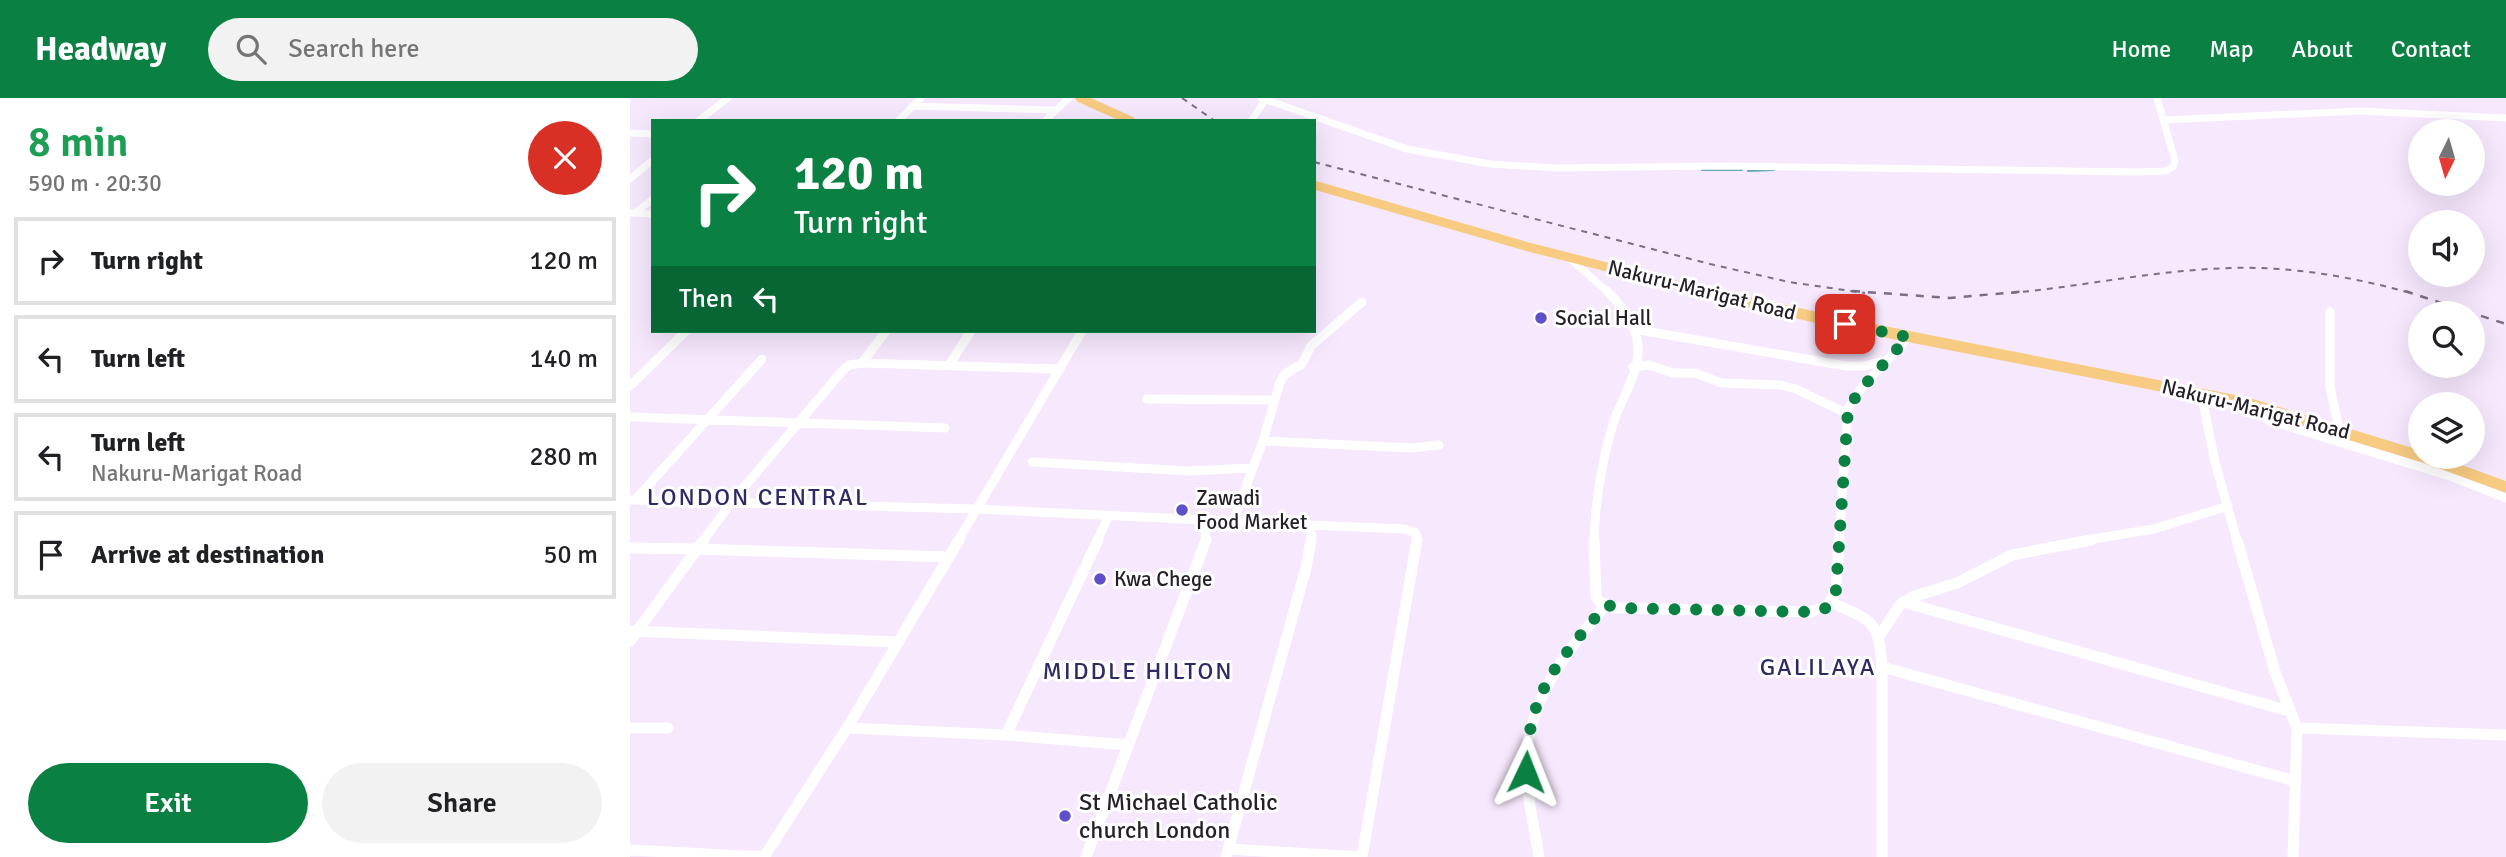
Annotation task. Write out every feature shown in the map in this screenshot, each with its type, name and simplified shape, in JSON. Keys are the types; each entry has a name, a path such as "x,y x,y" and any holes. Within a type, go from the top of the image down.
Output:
{"main road":[{"path":"1080,98 1127,119"},
{"name":"Nakuru-Marigat Road","path":"1316,186 1569,258 1756,304 1908,337 2201,393 2339,429 2408,451"},
{"name":"Nakuru-Marigat Road","path":"2457,469 2506,487"}],"street":[{"path":"701,119 728,98"},
{"path":"900,119 921,98"},
{"path":"1047,119 1069,98"},
{"path":"1252,119 1264,99 1346,130 1447,158 1487,163 1574,167 2157,172 2173,167 2175,162 2157,98"},
{"path":"912,106 1054,110"},
{"path":"2164,120 2360,111 2506,118"},
{"path":"630,133 651,134"},
{"path":"630,179 651,163"},
{"path":"633,213 651,200"},
{"path":"633,213 651,214"},
{"path":"1569,258 1615,299 1634,329 1639,346 1611,430 1595,538 1596,597 1606,605 1620,608 1810,612 1826,609 1832,603 1836,590 1848,409 1860,390 1908,337"},
{"path":"1233,521 1263,441 1274,400 1286,374 1298,368 1311,346 1362,302"},
{"path":"2330,312 2331,394 2333,415 2339,429"},
{"path":"1634,329 1846,366 1864,366 1887,361"},
{"path":"630,386 684,333"},
{"path":"862,363 884,333"},
{"path":"949,365 970,333"},
{"path":"630,850 764,857 847,728 1081,333"},
{"path":"633,500 710,420 762,359"},
{"path":"632,634 733,500 849,365 862,363 1059,369"},
{"path":"1633,367 1657,366 1669,373 1695,373 1722,383 1780,385 1847,414"},
{"path":"2201,393 2210,448 2289,711 2297,728 2293,857"},
{"path":"1147,399 1274,400"},
{"path":"630,417 945,428"},
{"path":"2268,420 2441,473 2506,498"},
{"path":"1263,441 1412,448 1439,445"},
{"path":"1032,462 1189,471 1252,468"},
{"path":"633,500 733,500 1110,514 1206,520 1307,524 1404,529 1416,533 1417,541 1362,857 1228,853 1306,568 1312,535 1307,524"},
{"path":"1882,857 1880,635 1889,618 1903,603 1957,583 2012,555 2154,529 2228,506"},
{"path":"1006,735 1110,514"},
{"path":"1086,857 1207,536 1206,520"},
{"path":"630,548 947,557"},
{"path":"1832,603 1863,617 1880,635"},
{"path":"1903,603 2289,711"},
{"path":"1539,857 1526,772 1531,716 1543,687 1574,643 1606,605"},
{"path":"632,634 896,642"},
{"path":"1882,667 2295,781"},
{"path":"630,728 668,728"},
{"path":"847,728 1006,735 1128,745"},
{"path":"2297,728 2506,735"}],"waterway":[{"path":"1702,170 1742,170"},
{"path":"1748,171 1774,170"}],"railway":[{"path":"1182,98 1212,119"},
{"path":"1316,163 1710,264 1789,282 1865,293"},
{"path":"2011,293 2176,272 2231,268 2322,274 2411,293"},
{"path":"1852,291 1950,298 2028,291"},
{"path":"2405,291 2506,324"}],"place":[{"name":"Social Hall","path":"1541,318"},
{"name":"Zawadi Food Market","path":"1182,510"},
{"name":"Kwa Chege","path":"1100,579"},
{"name":"St Michael Catholic church London","path":"1065,816"}],"district":[{"name":"LONDON CENTRAL","path":"758,497"},
{"name":"GALILAYA","path":"1818,667"},
{"name":"MIDDLE HILTON","path":"1138,671"}],"route":[{"path":"1526,772 1531,716 1543,687 1574,643 1606,605 1614,608 1810,612 1826,609 1832,603 1836,590 1848,409 1860,390 1908,337 1845,324"}]}
